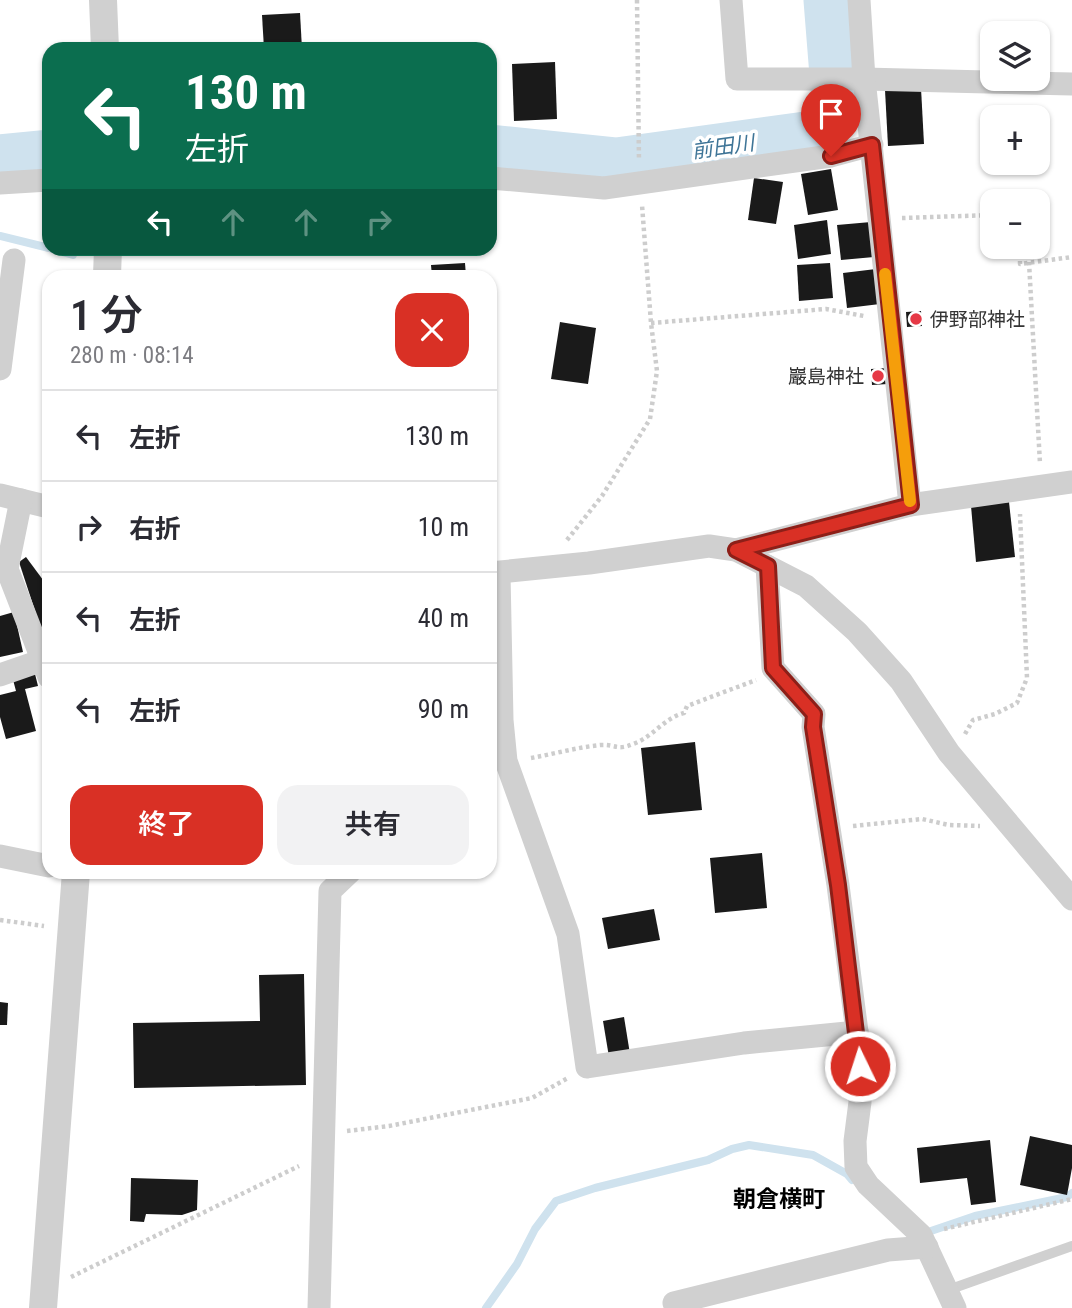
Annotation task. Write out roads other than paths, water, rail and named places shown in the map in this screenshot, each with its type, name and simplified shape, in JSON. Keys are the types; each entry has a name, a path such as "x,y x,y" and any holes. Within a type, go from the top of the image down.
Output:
{"street":[{"path":"103,0 105,42"},
{"path":"731,0 737,79 1072,84"},
{"path":"859,0 856,79 872,145 911,505"},
{"path":"497,179 604,188 640,175 831,156 872,145"},
{"path":"0,183 42,180"},
{"path":"0,369 14,260"},
{"path":"736,550 911,505 1072,482"},
{"path":"42,505 11,498 7,569 42,658"},
{"path":"497,574 709,546 736,550 806,586 857,632 901,681 949,753 1072,899"},
{"path":"768,566 773,668 814,714 813,727 857,1032 860,1102 855,1141 856,1167 868,1185 924,1241 951,1299"},
{"path":"497,629 502,720 498,767 568,934 587,1067 744,1043 857,1032"},
{"path":"0,675 42,669"},
{"path":"0,856 42,865"},
{"path":"44,1299 74,879"},
{"path":"318,1308 330,891 343,879"},
{"path":"676,1308 674,1303 924,1241"}],"lane":[{"path":"951,1299 1072,1246"}],"waterway":[{"name":"前田川","path":"497,150 617,162 813,135 828,124 836,100 828,0"},
{"name":"前田川","path":"0,159 42,155"},
{"path":"0,236 42,246"},
{"path":"486,1308 517,1264 535,1229 556,1201 595,1188 708,1160 749,1145 813,1155 847,1174 852,1180"},
{"path":"928,1232 975,1216 1067,1197 1072,1193"}],"place":[{"name":"伊野部神社","path":"916,319"},
{"name":"巖島神社","path":"878,376"}],"district":[{"name":"朝倉横町","path":"779,1199"}]}
